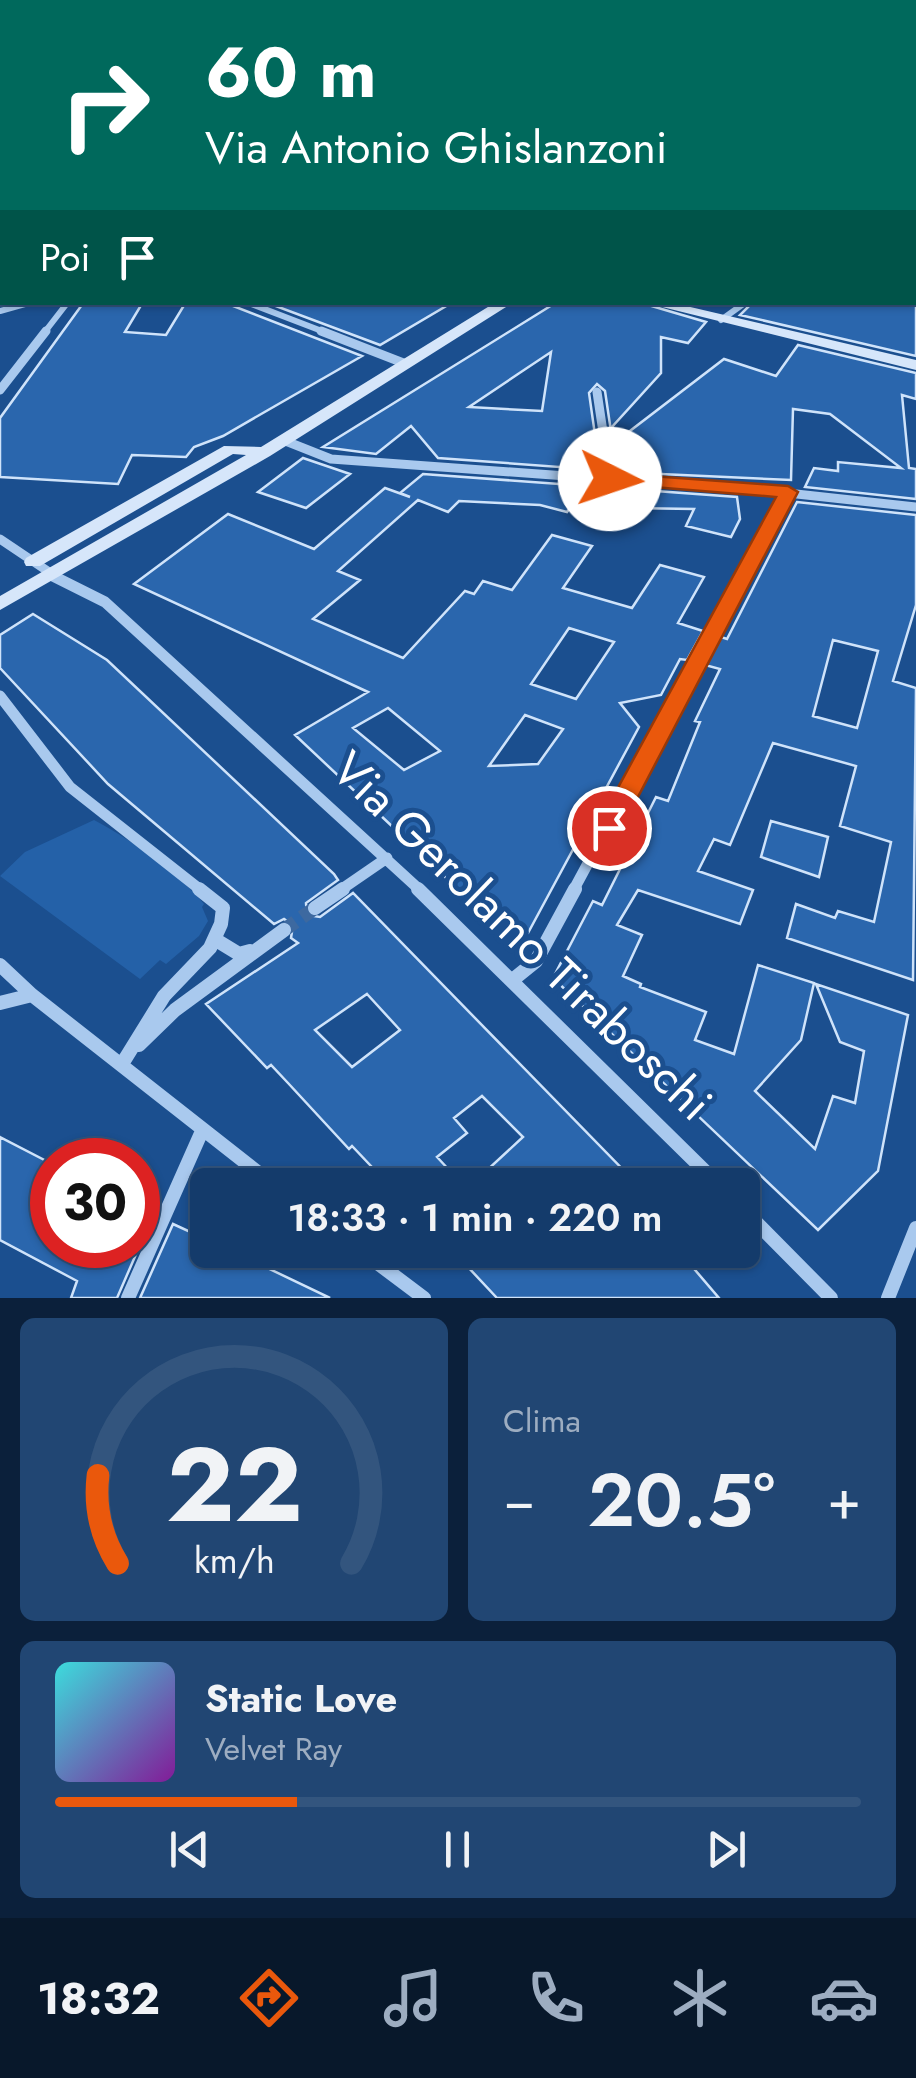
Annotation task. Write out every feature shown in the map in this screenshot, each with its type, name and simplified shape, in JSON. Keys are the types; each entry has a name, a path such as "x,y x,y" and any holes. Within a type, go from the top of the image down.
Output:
{"street":[{"path":"0,390 66,305"},
{"path":"254,305 406,364"},
{"path":"4,602 41,568 264,452 502,305"},
{"path":"661,305 916,365"},
{"path":"720,320 742,305"},
{"path":"597,392 610,479"},
{"path":"283,440 331,459 788,492 916,507"},
{"path":"515,978 536,961 788,492"},
{"name":"Via Gerolamo Tiraboschi","path":"0,539 41,568 105,602 268,746 515,978 702,1168"},
{"path":"0,696 29,732 41,756 82,798 223,908 223,928 216,940 165,994 122,1064"},
{"path":"314,908 387,858"},
{"path":"122,1064 175,1010 284,930"},
{"path":"216,940 239,954 256,950"},
{"path":"0,965 32,995 251,1168"},
{"path":"0,1004 32,995"},
{"path":"128,1298 202,1131"},
{"path":"760,1226 831,1298"},
{"path":"888,1298 916,1230"},
{"path":"384,1268 424,1298"}],"shaded area":[{"path":"94,820 154,858 204,904 208,921 199,936 166,964 160,960 140,979 0,876 25,852"}],"building":[{"path":"82,305 141,305 125,332 166,335 184,305 231,305 362,356 223,436 194,447 186,457 132,455 118,484 0,477 0,418"},
{"path":"273,305 448,305 380,345"},
{"path":"552,305 648,305 706,322 688,343 661,337 661,373 612,427 622,437 724,359 776,376 798,345 916,373 916,399 902,395 909,468 916,469 916,499 805,487 814,468 838,471 838,462 901,468 830,414 793,409 791,480 617,472 605,391 597,384 589,393 600,470 438,458 411,426 376,454 323,447","holes":["551,352 542,411 469,407"]},
{"path":"750,305 916,305 916,356 740,315"},
{"path":"303,458 350,474 306,508 258,492"},
{"path":"423,474 737,497 740,519 731,537 686,526 694,509 629,508 580,495 567,512 540,505 459,501 448,512 418,500 338,571 360,580 313,619 403,658 465,591 474,594 483,581 512,590 552,535 592,546 563,588 632,608 660,565 704,577 678,623 703,631 687,660 680,659 661,695 620,703 639,727 528,933 509,938 440,872 449,859 416,842 412,845 295,735 368,692 134,584 228,514 314,549 385,488 410,497 400,493","holes":["569,628 614,642 576,699 531,684","388,708 440,751 404,770 353,728","525,715 563,729 538,764 489,766"]},
{"path":"797,502 916,515 916,605 893,681 916,688 913,980 787,938 796,904 835,918 838,911 874,922 891,842 840,826 856,766 773,743 730,845 714,839 698,871 753,890 740,924 638,890 617,925 642,935 623,976 641,984 640,987 706,1012 695,1040 734,1054 758,965 814,983 801,1040 755,1091 815,1149 833,1096 855,1103 864,1051 840,1042 816,984 908,1015 878,1171 818,1230 760,1175 760,1168 753,1168 553,978 593,901 602,905 656,797 668,801 700,722 695,721 720,669 705,665 721,637 727,639","holes":["833,640 878,651 857,728 813,716"]},
{"path":"33,614 107,660 334,874 338,880 306,903 307,915 320,917 353,893 621,1168 489,1168 523,1137 482,1096 454,1118 467,1133 437,1157 447,1168 373,1168 352,1146 349,1149 271,1065 267,1068 206,1004 298,943 291,938 293,925 284,919 274,924 108,784 0,668 0,635","holes":["367,994 400,1030 352,1067 315,1030"]},
{"path":"771,821 828,837 819,877 761,857"},
{"path":"0,1137 30,1153 30,1256 0,1240"},
{"path":"173,1224 190,1232 190,1268 268,1268 330,1298 140,1298 153,1268 160,1268 160,1253"},
{"path":"53,1268 130,1268 117,1298 71,1298 77,1281"},
{"path":"469,1268 693,1268 719,1298 497,1298"}],"tunnel":[{"path":"284,930 315,908"}],"route":[{"path":"609,828 788,492 610,479"}]}
